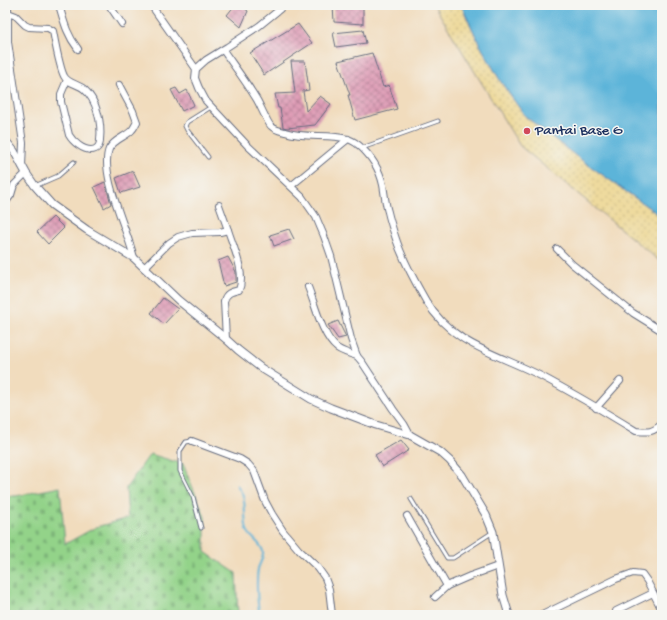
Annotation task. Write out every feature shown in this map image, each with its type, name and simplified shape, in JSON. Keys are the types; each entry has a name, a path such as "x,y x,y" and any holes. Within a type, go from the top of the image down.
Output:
{"street":[{"path":"8,5 6,42 23,143 22,166"},
{"path":"59,5 67,32 78,49"},
{"path":"109,5 122,24"},
{"path":"151,5 196,69 195,78 206,101 247,145 302,197 316,217 330,256 351,339 357,356 410,435"},
{"path":"196,69 206,60 259,26 280,9 282,5"},
{"path":"8,13 16,16 29,27 48,28 53,31 64,77 84,89 95,105 99,119 101,136 100,144 94,150 87,150 69,135 61,102 61,94 67,80"},
{"path":"223,50 256,98 270,126 303,136 338,137 348,139 355,142 362,148 375,163 384,189 387,212 396,240 407,265 427,303 434,313 453,332 492,354 542,376 636,431 647,432 655,430 662,424"},
{"path":"119,84 137,122 132,131 120,138 110,148 106,165 110,185 132,247 134,258"},
{"path":"291,186 348,139"},
{"path":"5,140 14,151 35,186 52,205 87,230 134,258 178,300 261,368 311,399 376,425 410,435 440,452 450,461 462,475 486,515 492,532 503,595 509,615"},
{"path":"5,203 10,196 14,185 26,173"},
{"path":"219,205 241,272 238,290 228,294 224,301 226,339"},
{"path":"144,268 169,243 178,237 192,233 220,232 228,230"},
{"path":"558,249 572,264 633,313 662,331"},
{"path":"308,287 329,340 346,353 357,356"},
{"path":"596,408 620,381"},
{"path":"192,441 240,458 254,471 264,501 283,531 299,550 318,568 325,578 329,589 332,615"},
{"path":"407,516 447,586"},
{"path":"435,597 447,586 498,566"},
{"path":"542,615 616,579 633,573 642,574 662,610"},
{"path":"616,615 616,611 653,593"}],"lane":[{"path":"208,157 185,126 187,122 211,107"},
{"path":"362,148 438,121"},
{"path":"35,186 58,176 74,162"},
{"path":"192,441 186,442 180,451 180,470 193,498 201,528"},
{"path":"411,499 447,558 454,558 492,532"}],"sand":[{"name":"Pantai Base G","path":"434,5 461,5 480,45 501,82 525,116 576,156 662,217 662,263 520,146"}],"green space":[{"path":"150,454 183,464 205,517 205,552 236,573 238,615 5,615 5,496 16,496 60,487 65,544 96,527 128,518 126,488"}],"water":[{"path":"461,5 662,5 662,217 576,156 525,116 501,82 480,45"}],"building":[{"path":"235,5 240,5 248,11 241,27 227,15"},
{"path":"333,5 363,5 363,24 334,22"},
{"path":"298,24 312,43 264,75 250,53"},
{"path":"363,30 366,43 336,47 333,33"},
{"path":"372,53 383,87 389,85 397,109 355,120 348,95 350,95 338,61"},
{"path":"291,61 305,61 309,90 303,91 306,111 320,96 331,104 315,125 287,128 283,127 280,108 278,108 275,94 295,93"},
{"path":"176,88 180,94 187,90 194,105 182,111 171,90"},
{"path":"133,171 140,187 121,193 116,178"},
{"path":"105,182 111,204 104,208 94,187"},
{"path":"53,217 64,228 48,244 37,232"},
{"path":"289,229 294,239 274,246 270,235"},
{"path":"228,257 236,272 236,282 224,286 218,261"},
{"path":"163,298 178,309 164,324 151,313"},
{"path":"338,321 346,337 338,339 328,325"},
{"path":"401,440 409,450 382,467 375,455"}],"waterway":[{"path":"237,485 243,496 247,530 263,552 257,579 260,615"}],"place":[{"name":"Pantai Base G","path":"527,131"}]}
